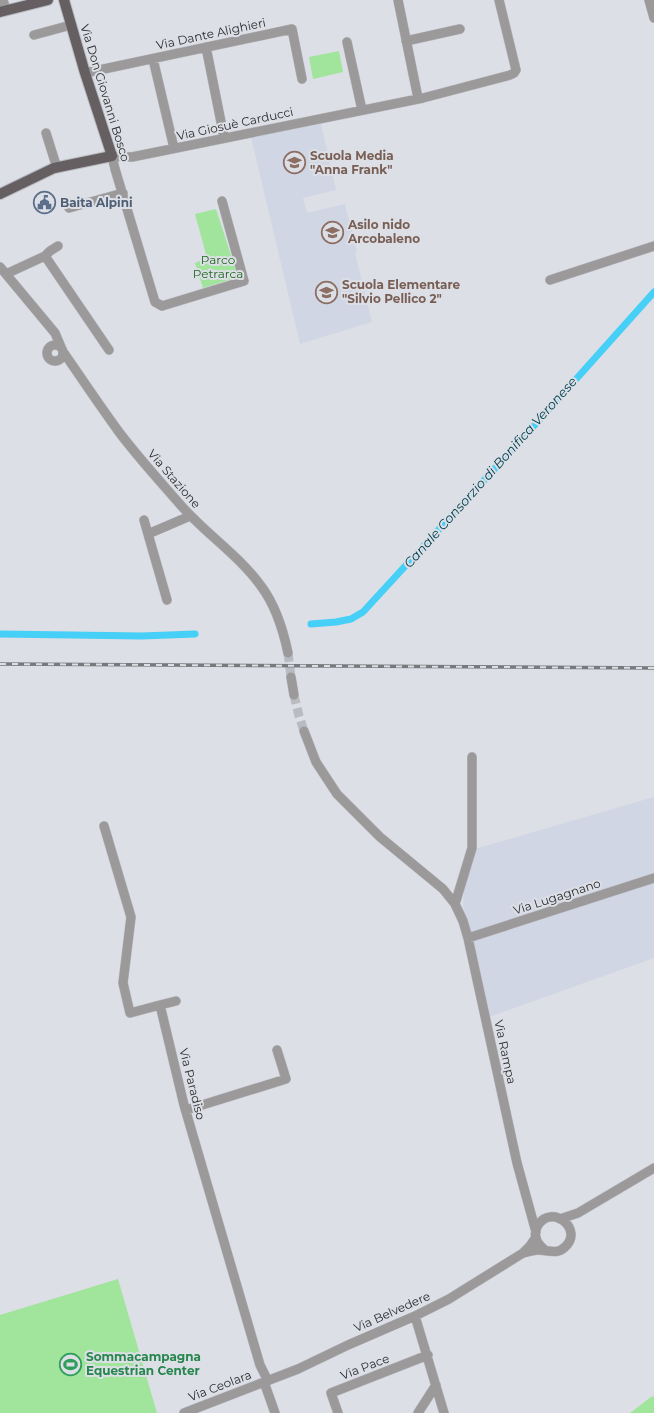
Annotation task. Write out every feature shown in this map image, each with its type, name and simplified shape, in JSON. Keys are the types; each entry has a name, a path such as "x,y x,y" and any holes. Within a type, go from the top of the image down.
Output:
{"main road":[{"path":"3,11 28,2 46,0"},
{"name":"Via Don Giovanni Bosco","path":"64,0 85,73 112,156"},
{"path":"0,194 57,168 112,156"}],"street":[{"path":"3,0 3,11"},
{"path":"398,0 418,98"},
{"name":"Via Giosuè Carducci","path":"112,156 132,157 418,98 510,75 516,70 499,0"},
{"path":"649,0 654,18"},
{"path":"34,35 71,25"},
{"name":"Via Dante Alighieri","path":"85,73 292,29 302,79"},
{"path":"406,41 460,30"},
{"path":"347,42 362,110"},
{"path":"206,47 224,137"},
{"path":"154,58 174,148"},
{"path":"46,133 57,168"},
{"name":"Via Don Giovanni Bosco","path":"112,156 114,169 123,193 155,302 162,306 244,281 222,201"},
{"path":"69,208 123,193"},
{"path":"6,274 45,256 58,246"},
{"path":"550,280 654,246"},
{"path":"45,256 109,350"},
{"name":"Via Stazione","path":"0,267 36,308 55,333 62,350 120,433 190,516 244,566 261,585 272,603 288,653"},
{"name":"Via Stazione","path":"45,321 48,335 47,354 49,359 66,366 81,378"},
{"path":"48,348 53,345 62,350 62,358 57,361"},
{"path":"148,534 190,516"},
{"path":"144,520 166,600"},
{"path":"291,677 294,694"},
{"name":"Via Rampa","path":"304,731 316,762 337,794 380,837 443,889 454,904 463,921 517,1163 536,1235"},
{"path":"454,904 472,848 472,757"},
{"path":"104,826 131,917 123,983 130,1012 176,1001"},
{"name":"Via Lugagnano","path":"468,938 654,878"},
{"name":"Via Paradiso","path":"160,1005 186,1110 275,1413"},
{"path":"186,1110 286,1079 277,1050"},
{"path":"560,1219 578,1213 654,1168"},
{"path":"529,1207 541,1216 560,1219 566,1223 570,1230"},
{"name":"Via Belvedere","path":"523,1253 545,1250 554,1252 562,1250 569,1242 571,1235 570,1230 578,1213"},
{"name":"Via Belvedere","path":"266,1382 450,1299 523,1253 536,1235 539,1224 548,1218"},
{"path":"536,1235 538,1243 545,1250"},
{"path":"415,1316 428,1355 444,1413"},
{"name":"Via Pace","path":"338,1413 331,1393 428,1355"},
{"name":"Via Ceolara","path":"184,1413 266,1382"},
{"path":"418,1413 436,1385"}],"shaded area":[{"path":"321,124 336,190 303,198 307,213 345,204 372,322 300,344 251,137"},
{"path":"654,797 654,958 489,1017 463,907 464,889 475,849"}],"green space":[{"path":"339,51 343,72 313,79 309,57"},
{"name":"Parco Petrarca","path":"216,209 238,277 203,288 195,263 207,258 195,214"},
{"name":"Sommacampagna Equestrian Center","path":"118,1279 157,1413 0,1413 0,1315"},
{"path":"654,1396 654,1413 630,1413 651,1397"}],"waterway":[{"name":"Canale Consorzio di Bonifica Veronese","path":"311,624 351,619 363,612 544,415 654,292"},
{"name":"Canale Consorzio di Bonifica Veronese","path":"0,634 142,636 195,634"}],"tunnel":[{"path":"288,653 291,677"},
{"path":"294,695 304,731"}],"railway":[{"path":"0,664 654,668"}],"place":[{"name":"Scuola Media \"Anna Frank\"","path":"294,163"},
{"name":"Baita Alpini","path":"45,203"},
{"name":"Asilo nido Arcobaleno","path":"332,232"},
{"name":"Scuola Elementare \"Silvio Pellico 2\"","path":"326,292"},
{"name":"Sommacampagna Equestrian Center","path":"71,1364"}]}
